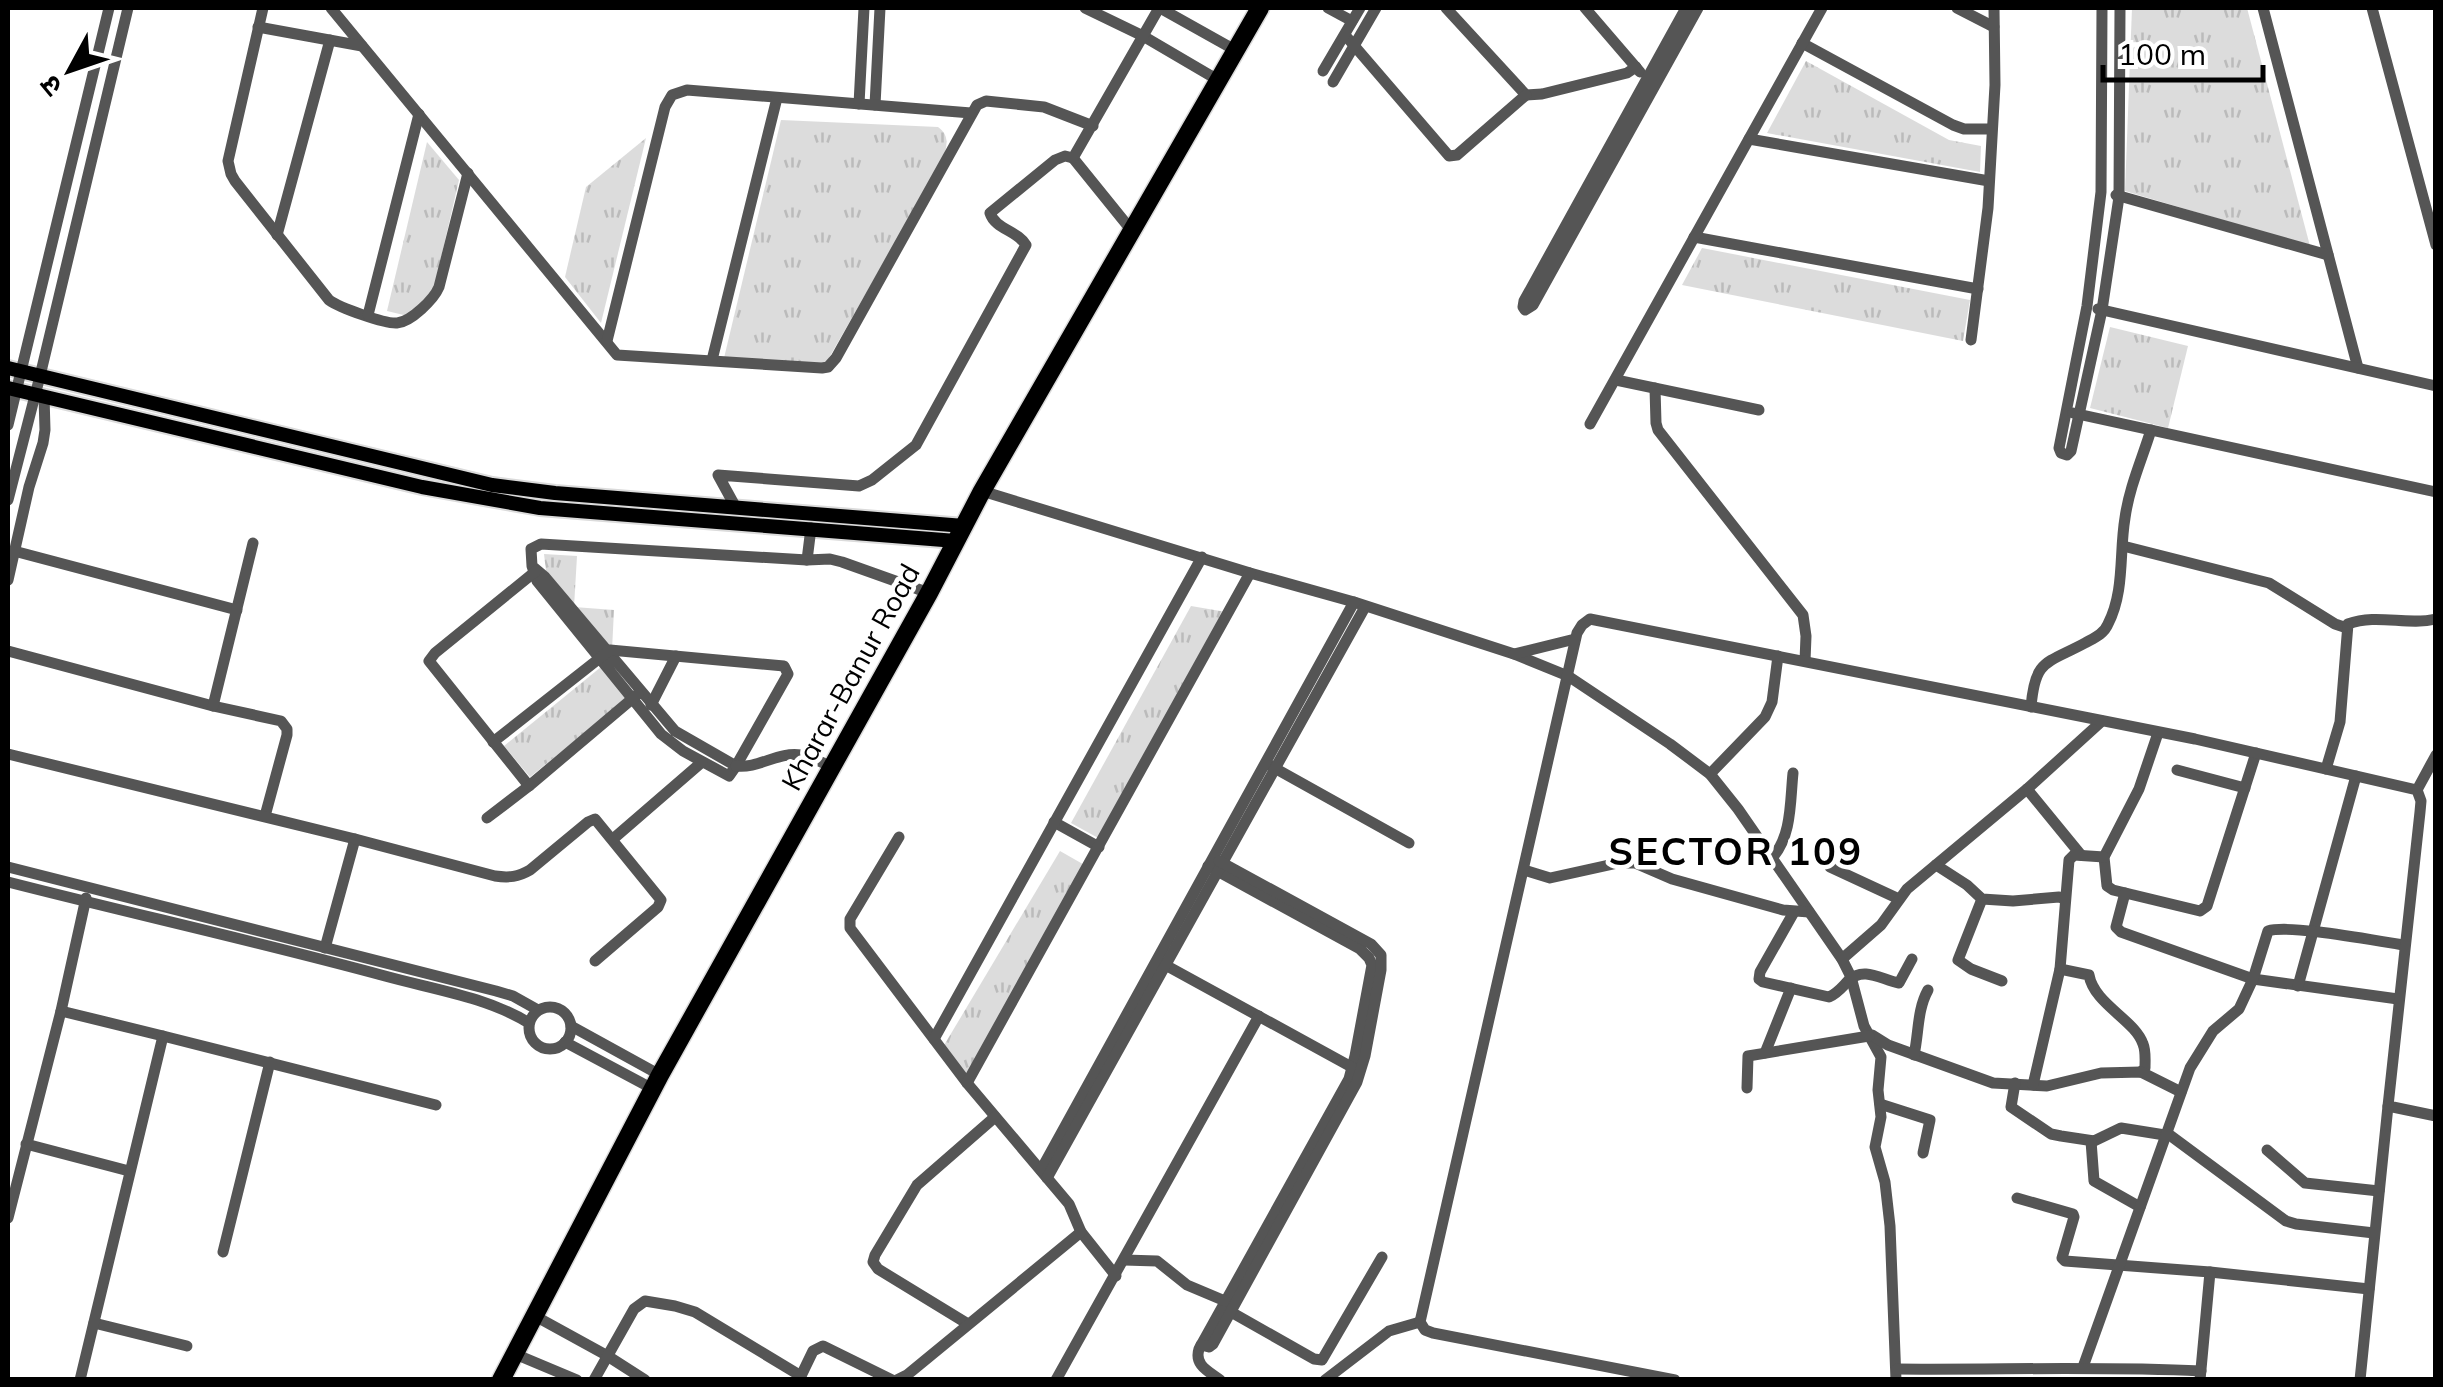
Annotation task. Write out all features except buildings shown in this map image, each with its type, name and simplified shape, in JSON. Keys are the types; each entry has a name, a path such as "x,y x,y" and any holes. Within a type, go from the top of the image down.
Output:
{"highway":[{"name":"Kharar-Banur Road","path":"501,1380 657,1082 929,593 982,490 1260,8"}],"main road":[{"path":"14,370 492,486 735,506 960,533"},
{"path":"12,389 422,487 520,505 811,528 960,533"}],"street":[{"path":"8,425 14,370 109,8"},
{"path":"262,8 229,168 235,181 329,300 344,309 398,323 436,294 468,174"},
{"path":"331,8 617,355 822,368 832,363 977,105 1032,105 1057,110 1093,126"},
{"path":"859,104 864,8"},
{"path":"876,106 880,8"},
{"path":"1085,8 1218,80"},
{"path":"1073,158 1160,8 1235,50"},
{"path":"1328,8 1352,21"},
{"path":"1323,71 1360,8"},
{"path":"1333,82 1376,8"},
{"path":"1446,8 1526,95"},
{"path":"1585,8 1646,79"},
{"path":"1686,8 1646,79 1598,176 1533,305 1526,310 1524,301 1598,176 1698,8"},
{"path":"1590,424 1822,8"},
{"path":"1958,8 1994,27"},
{"path":"1971,340 1986,237 1994,8"},
{"path":"2073,412 2101,191 2102,8"},
{"path":"2073,412 2102,310 2119,196 2120,8"},
{"path":"2263,8 2358,368"},
{"path":"2372,8 2436,244"},
{"path":"8,580 43,443 40,376 131,9"},
{"path":"258,27 362,46"},
{"path":"1345,34 1449,156 1457,155 1526,95 1636,67"},
{"path":"277,235 330,40"},
{"path":"1802,43 1953,125 1992,129"},
{"path":"607,341 668,100 678,92 972,112"},
{"path":"712,360 778,98"},
{"path":"368,315 418,114"},
{"path":"1749,139 1989,182"},
{"path":"735,506 718,475 859,486 909,452 924,433 1025,248 1024,239 993,220 990,214 1055,160 1073,158 1132,231"},
{"path":"2101,191 2328,255"},
{"path":"1694,238 1978,289"},
{"path":"2087,306 2436,386"},
{"path":"1616,380 1759,410"},
{"path":"1655,388 1656,423 1664,440 1803,615 1804,661"},
{"path":"8,500 39,395"},
{"path":"2073,412 2436,492"},
{"path":"2032,707 2040,668 2098,636 2108,626 2117,594 2124,520 2152,430"},
{"path":"982,490 1514,654 1568,676 1710,774 1842,960 1868,1034 1881,1057 1881,1117 1874,1147 1885,1182 1890,1226 1896,1374 2083,1367 2201,1375 2210,1272"},
{"path":"808,560 811,528"},
{"path":"212,706 253,543"},
{"path":"534,570 531,550 541,544 830,559 929,593"},
{"path":"2123,546 2269,584 2347,628"},
{"path":"14,551 236,610"},
{"path":"934,1039 1202,557"},
{"path":"493,742 602,654 780,664 787,669 786,678 729,776 666,740 637,695 602,654 545,576 534,570"},
{"path":"530,786 429,660 534,570"},
{"path":"967,1083 1250,573"},
{"path":"1044,1174 1359,604"},
{"path":"2326,770 2340,722 2350,622 2436,619"},
{"path":"1675,1380 1434,1333 1420,1322 1576,639 1584,622 1596,620 2102,721 2418,790"},
{"path":"1514,654 1576,639"},
{"path":"8,651 212,706 274,718 285,725 287,735 265,816"},
{"path":"651,706 676,656"},
{"path":"1710,774 1765,717 1772,702 1778,656"},
{"path":"637,695 682,736 736,766 746,767 791,754 808,756 832,767"},
{"path":"487,818 637,695"},
{"path":"1842,960 1881,926 1908,889 2102,721"},
{"path":"2158,733 2139,789 2104,857 2108,887 2200,911 2205,910 2256,753"},
{"path":"8,754 508,878 530,870 591,820 598,822 661,900 658,907 595,961"},
{"path":"2360,1380 2420,812 2418,790 2436,754"},
{"path":"612,839 702,762"},
{"path":"1270,766 1409,844"},
{"path":"2177,770 2245,788"},
{"path":"1772,858 1785,838 1793,773"},
{"path":"2298,986 2356,776"},
{"path":"2027,789 2081,855"},
{"path":"1054,822 1099,847"},
{"path":"900,837 849,924 852,932 967,1083 1069,1204 1081,1232 1116,1276"},
{"path":"325,948 354,839"},
{"path":"2033,1085 2060,970 2070,858 2104,857"},
{"path":"1524,870 1550,878 1635,863 1672,879 1794,912 1809,912"},
{"path":"1215,864 1371,944 1381,955 1382,970 1351,1094 1197,1353 1200,1364 1220,1380"},
{"path":"1936,865 1982,899 2065,899"},
{"path":"8,867 86,895 488,1004 529,1024"},
{"path":"1830,867 1899,900"},
{"path":"8,882 86,895 325,948 496,990 538,1010"},
{"path":"2125,892 2116,928 2119,931 2254,979 2398,999"},
{"path":"8,1218 86,895"},
{"path":"1982,899 1958,960 2002,980"},
{"path":"1794,912 1759,976 1764,982 1829,997 1851,978 1866,973 1899,984 1912,959"},
{"path":"2083,1367 2190,1068 2211,1034 2237,1012 2254,979 2270,929 2404,945"},
{"path":"1161,962 1356,1070"},
{"path":"2060,970 2089,975 2092,989 2140,1037 2146,1055 2141,1072"},
{"path":"1765,1053 1791,988"},
{"path":"1914,1055 1920,1032 1919,1014 1928,990"},
{"path":"571,1026 566,1042 557,1048 542,1048 529,1034 529,1024 538,1010 556,1008 563,1011 571,1026 657,1082"},
{"path":"61,1011 436,1105"},
{"path":"1056,1380 1259,1016"},
{"path":"1747,1088 1746,1059 1751,1055 1868,1034 1995,1084 2053,1086 2101,1073 2141,1072 2182,1092"},
{"path":"80,1380 163,1036"},
{"path":"566,1042 657,1082"},
{"path":"223,1252 270,1062"},
{"path":"2014,1083 2012,1109 2051,1134 2091,1141 2121,1128 2166,1134 2290,1223 2374,1233"},
{"path":"1880,1104 1930,1120 1923,1153"},
{"path":"2388,1106 2436,1116"},
{"path":"968,1324 872,1262 917,1185 995,1117"},
{"path":"2091,1141 2094,1181 2140,1207"},
{"path":"26,1144 129,1171"},
{"path":"2267,1150 2306,1183 2379,1191"},
{"path":"2017,1198 2074,1215 2063,1260 2368,1289"},
{"path":"594,1380 634,1309 652,1302 694,1312 800,1378 813,1351 823,1346 895,1380 908,1375 1081,1232"},
{"path":"1124,1260 1157,1262 1187,1285 1322,1360 1382,1257"},
{"path":"534,1316 645,1380"},
{"path":"1325,1380 1389,1332 1420,1322"},
{"path":"94,1323 187,1346"},
{"path":"515,1354 577,1380"}],"green space":[{"path":"2132,8 2247,8 2310,246 2125,191"},
{"path":"1806,61 1949,140 1981,146 1980,172 1767,133"},
{"path":"781,120 938,127 946,137 943,159 822,370 724,358"},
{"path":"646,138 601,323 565,277 586,187"},
{"path":"427,142 459,180 432,297 412,317 387,311"},
{"path":"1702,248 1970,300 1963,341 1682,285"},
{"path":"2110,327 2188,346 2168,428 2090,408"},
{"path":"544,554 577,556 574,606 551,580"},
{"path":"1191,606 1226,612 1100,839 1071,823"},
{"path":"575,607 614,610 612,650"},
{"path":"601,667 626,699 530,777 504,746"},
{"path":"1060,851 1088,867 964,1077 943,1047"}],"district":[{"name":"SECTOR 109","path":"1736,851"}]}
